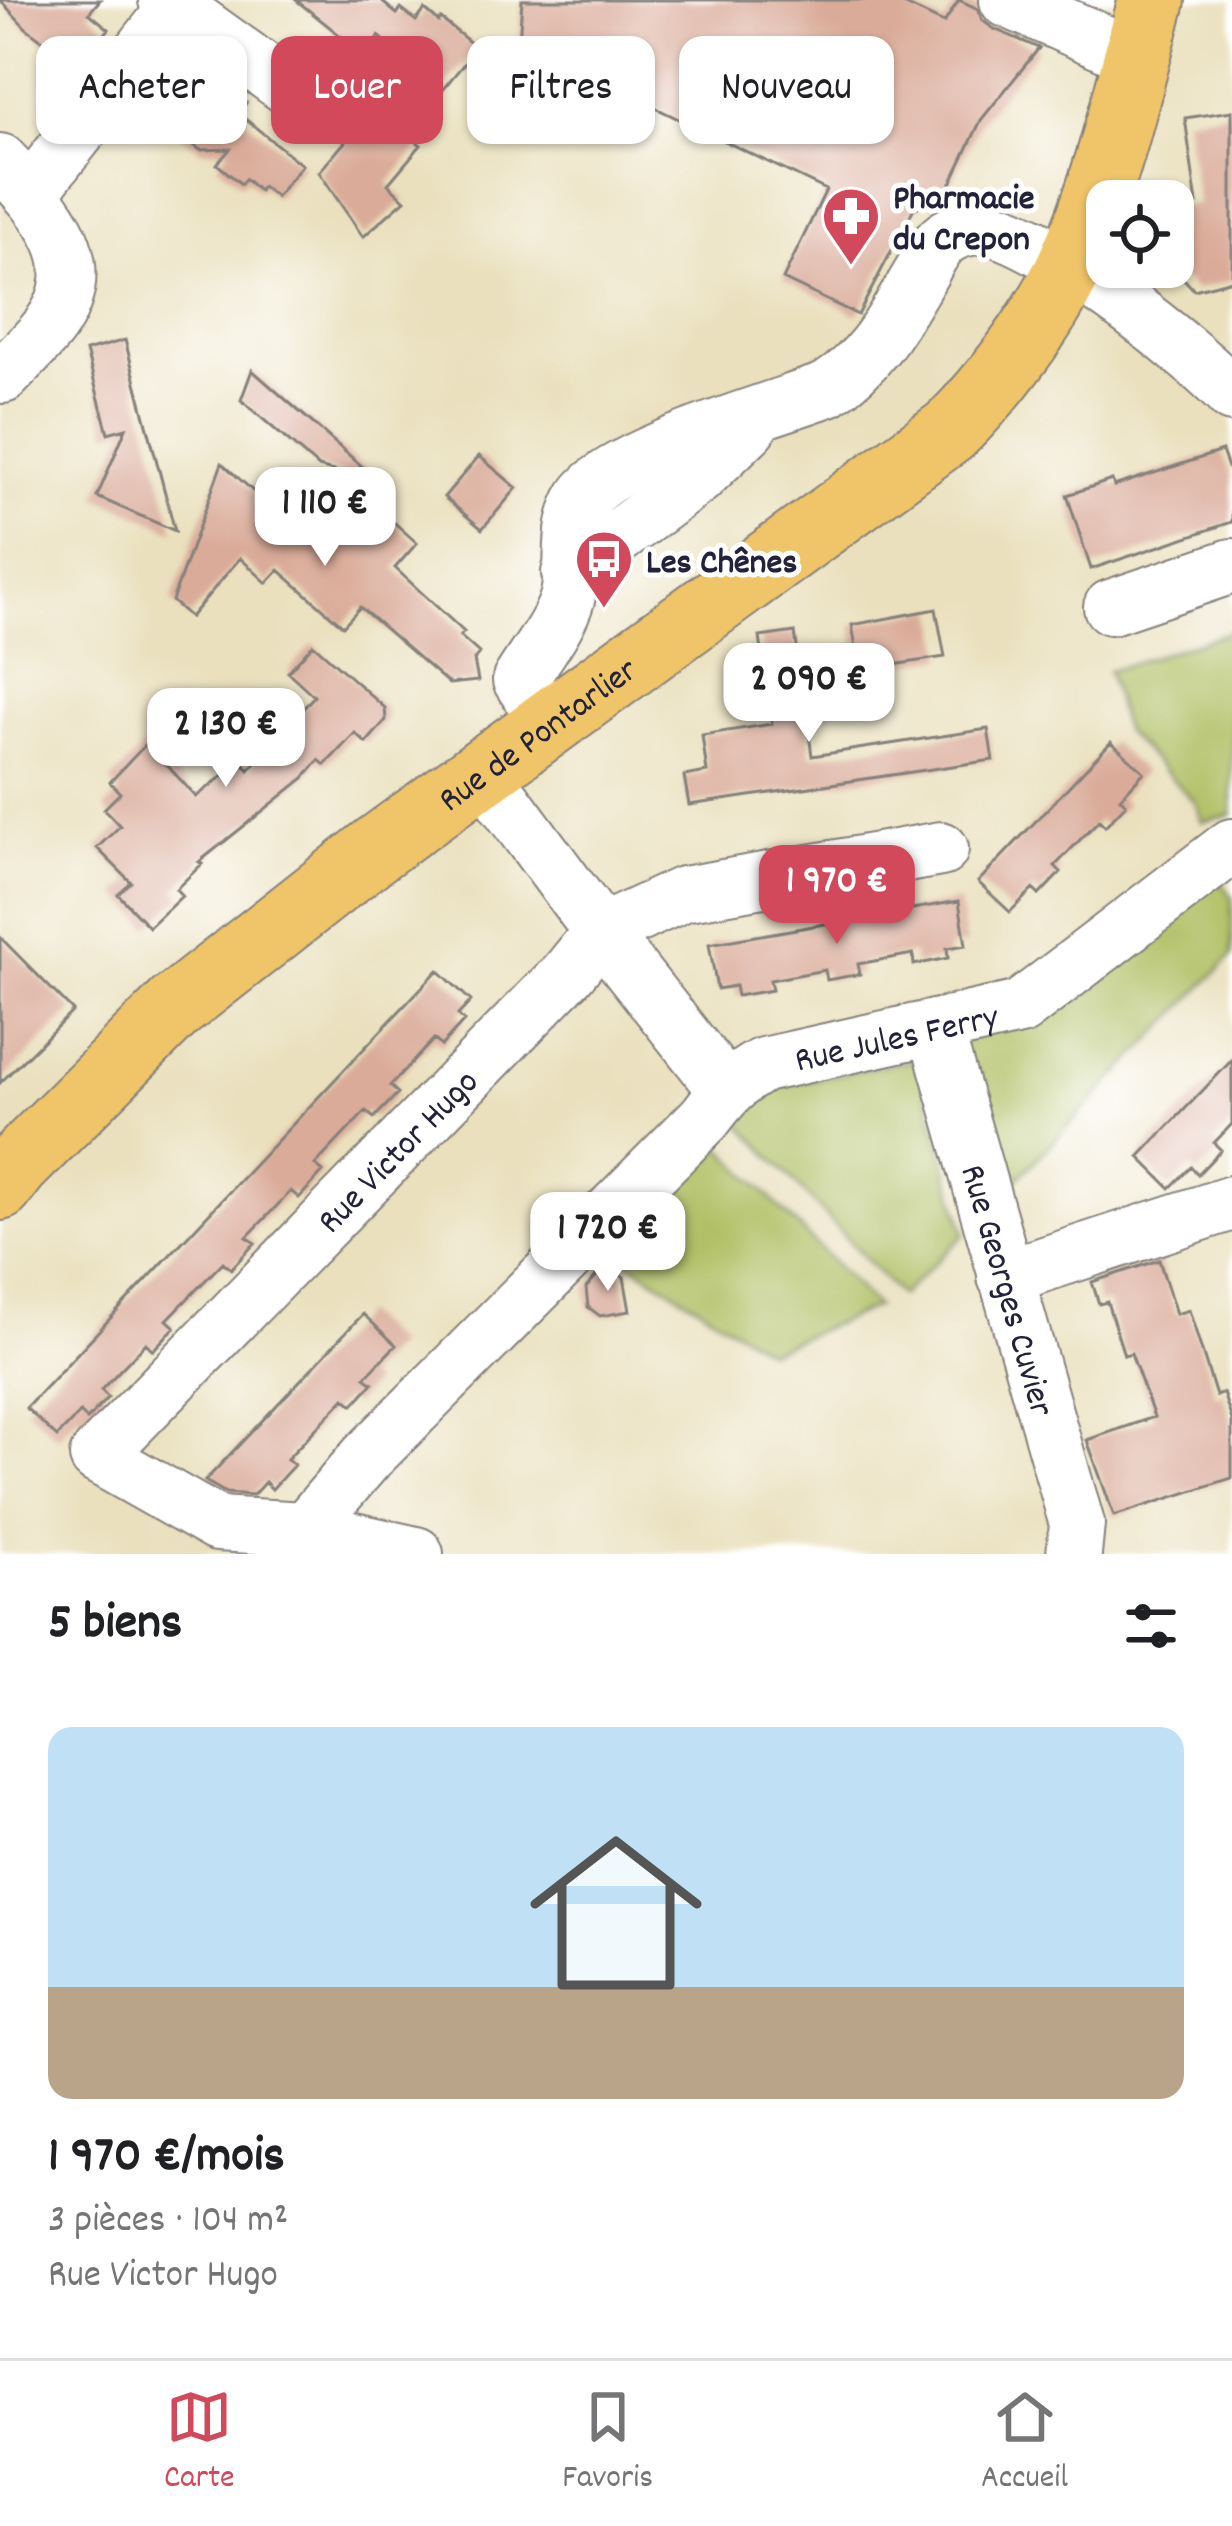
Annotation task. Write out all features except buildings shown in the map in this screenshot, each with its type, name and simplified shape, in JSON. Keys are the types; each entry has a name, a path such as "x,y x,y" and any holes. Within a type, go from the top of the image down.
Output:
{"main road":[{"name":"Rue de Pontarlier","path":"0,1187 175,1007 375,850 950,431 999,376 1070,266 1106,165 1144,28"}],"street":[{"path":"1007,0 1144,28"},
{"path":"3,376 52,324 68,286 68,256 57,226 15,177 88,115 174,3 271,75"},
{"path":"549,724 520,680 567,600 569,573 698,478 765,412 828,389 853,373 876,349 941,240 982,226 1070,266 1205,364 1232,395"},
{"path":"1111,607 1232,566"},
{"path":"416,1554 305,1529 367,1458 705,1118 726,1090 482,771"},
{"name":"Rue Jules Ferry","path":"726,1090 763,1066 1020,1008 1232,846"},
{"name":"Rue Victor Hugo","path":"305,1529 217,1524 98,1456 568,973 601,932 683,894 941,849"},
{"name":"Rue Georges Cuvier","path":"934,1027 1077,1524 1074,1554"},
{"path":"1005,1277 1232,1203"}],"green space":[{"path":"1232,631 1232,815 1202,822 1195,802 1124,731 1108,671"},
{"path":"1214,874 1232,897 1232,956 1000,1197 955,1034"},
{"path":"917,1059 965,1234 900,1296 735,1118 771,1087"},
{"path":"721,1147 876,1307 768,1351 615,1253"}],"place":[{"name":"Pharmacie du Crepon","path":"851,267"},
{"name":"Les Chênes","path":"604,610"}]}
